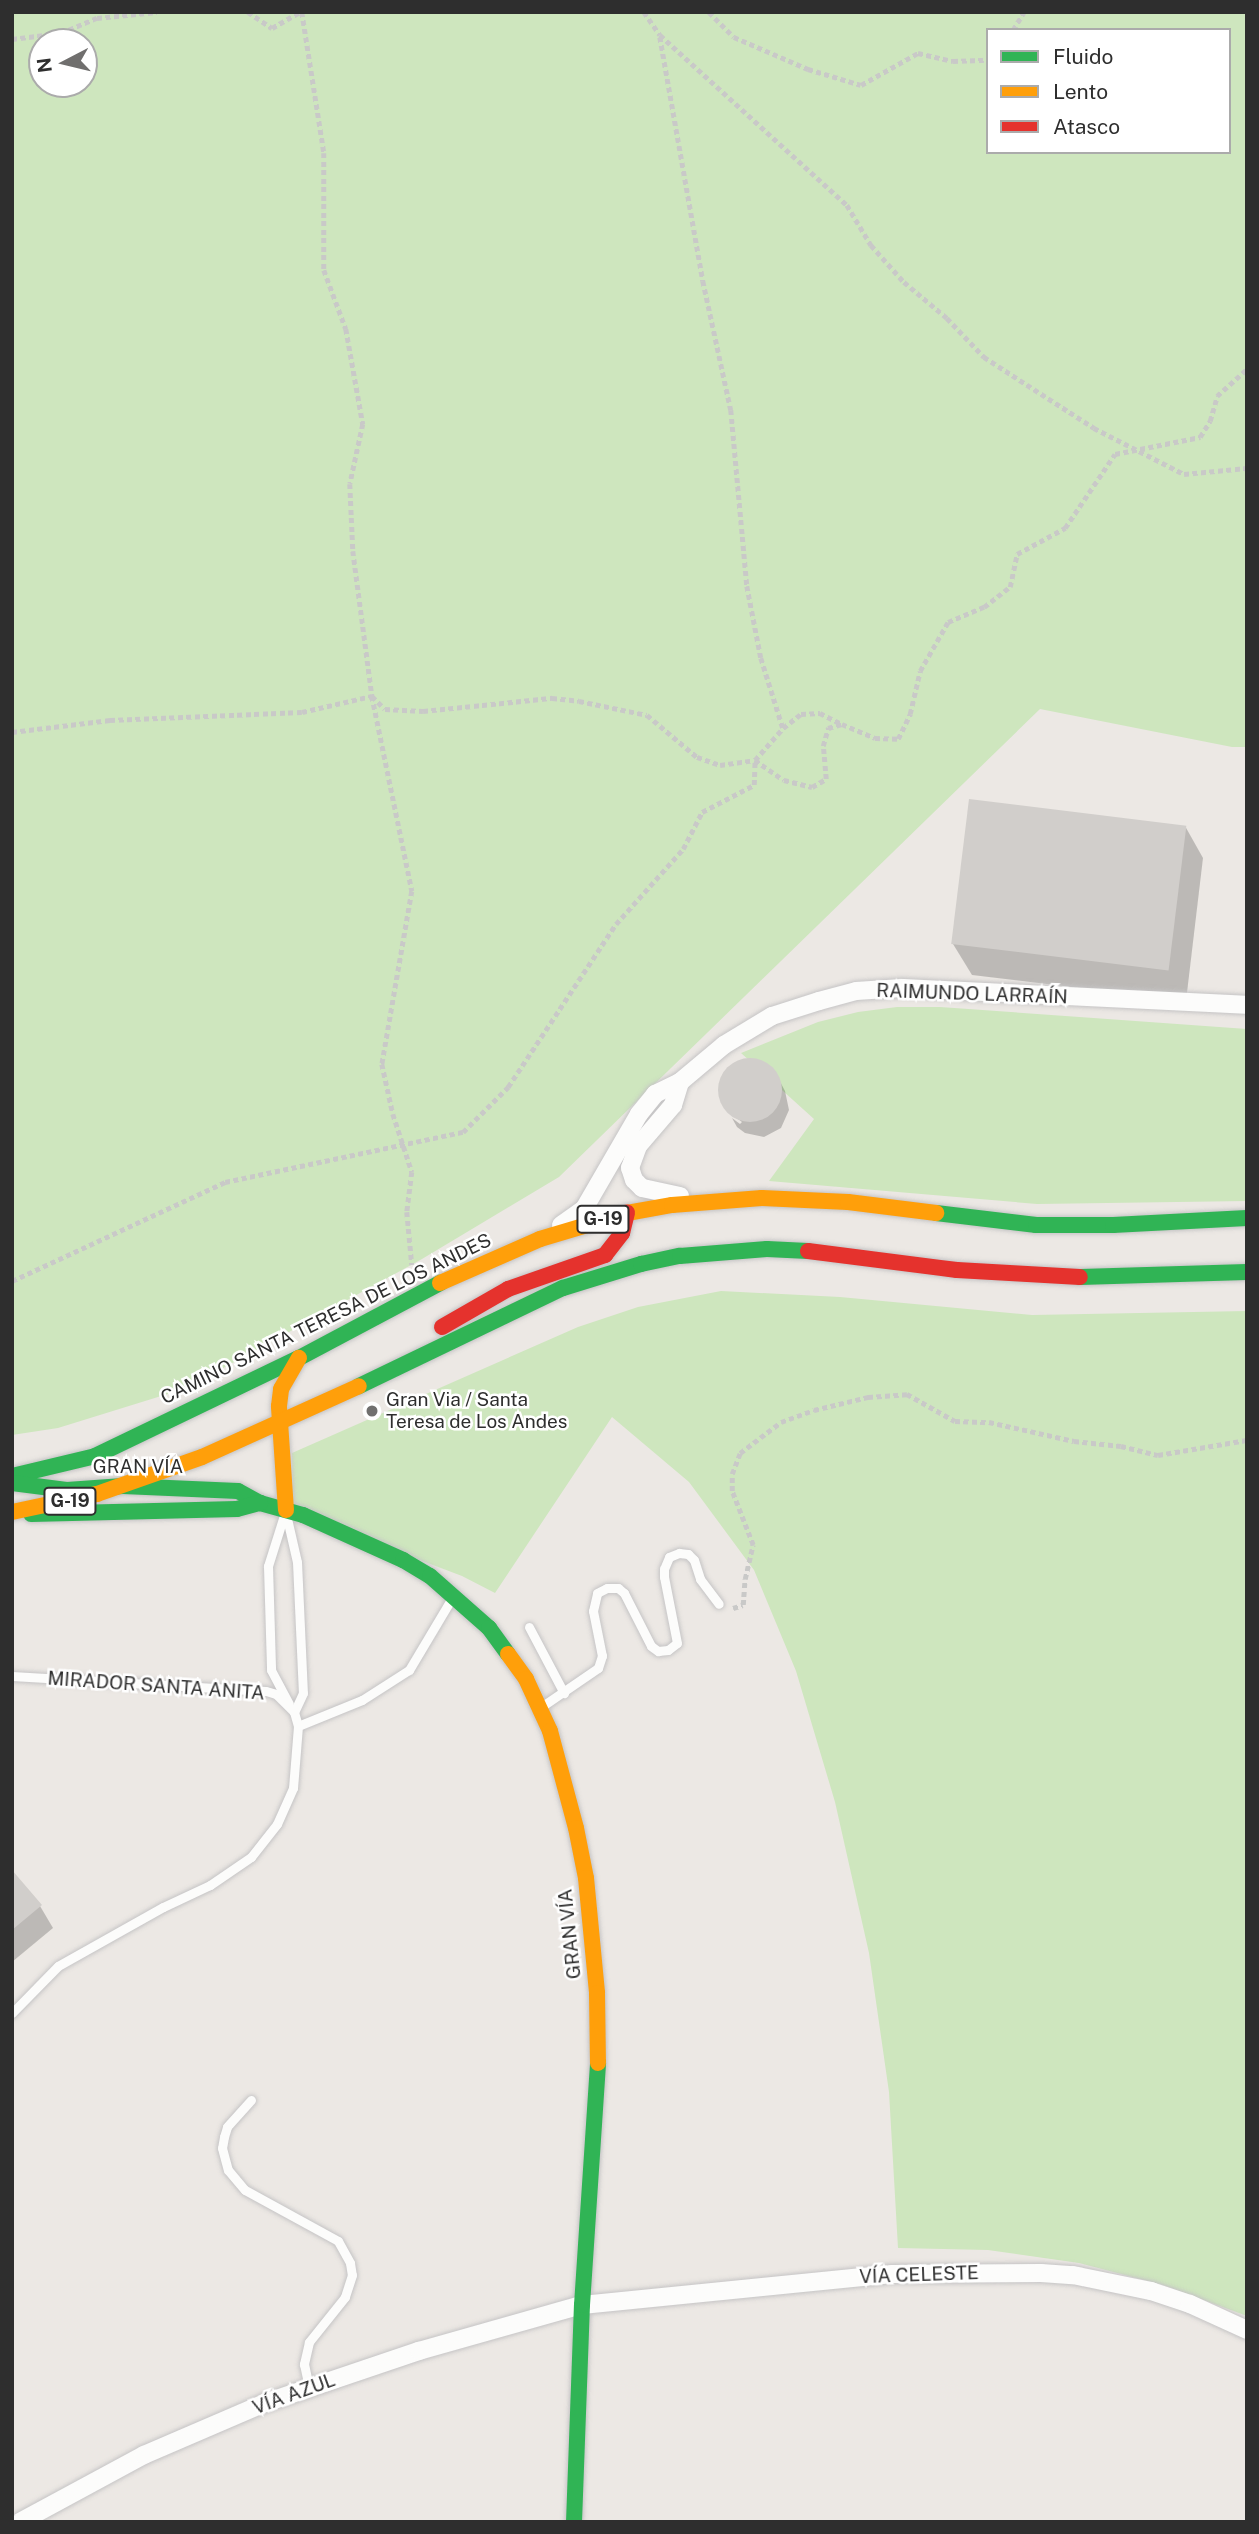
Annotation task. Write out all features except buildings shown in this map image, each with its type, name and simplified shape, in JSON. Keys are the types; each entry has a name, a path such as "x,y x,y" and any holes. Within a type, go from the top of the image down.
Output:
{"main road":[{"name":"CAMINO SANTA TERESA DE LOS ANDES","path":"12,1476 95,1456 299,1358 412,1296 540,1240 626,1213 718,1200 805,1199 1036,1225 1113,1225 1247,1218"},
{"path":"395,1368 445,1325 473,1306 508,1289 605,1255 615,1246 622,1233 626,1213"},
{"name":"G-19","path":"14,1512 70,1502 124,1486 280,1424 563,1288 641,1264 723,1251 810,1251 1019,1275 1145,1277 1247,1272"},
{"path":"286,1510 280,1424 281,1388 299,1358"},
{"name":"GRAN VÍA","path":"12,1483 67,1490 124,1486 238,1491 260,1503 337,1529 403,1560 454,1595 489,1628 509,1652 541,1707 576,1828 586,1878 597,1993 598,2073 582,2305 574,2522"},
{"name":"GRAN VÍA","path":"14,1512 41,1516 120,1514 237,1509 260,1503"}],"street":[{"name":"RAIMUNDO LARRAÍN","path":"540,1240 584,1209 639,1114 655,1094 680,1082 724,1045 772,1016 856,991 902,988 1247,1005"},
{"name":"RAIMUNDO LARRAÍN","path":"626,1213 625,1165 673,1105 680,1082"},
{"path":"638,1146 631,1163 631,1173 642,1188 660,1194 718,1200"},
{"name":"VÍA CELESTE","path":"582,2305 892,2274 1041,2273 1112,2282 1152,2291 1190,2304 1247,2330"},
{"name":"VÍA AZUL","path":"20,2522 144,2455 309,2387 419,2351 582,2305"}],"lane":[{"path":"286,1510 297,1562 303,1693 293,1712"},
{"name":"MIRADOR SANTA ANITA","path":"12,2013 58,1966 163,1907 210,1885 251,1857 277,1824 293,1788 298,1726 271,1670 268,1566 286,1510"},
{"path":"541,1707 598,1668 602,1656 593,1600 607,1588 618,1588 624,1593 651,1646 658,1651 668,1650 677,1643 664,1577 664,1569 670,1557 679,1553 688,1554 694,1560 700,1579 719,1604"},
{"path":"298,1726 362,1700 409,1670 454,1595"},
{"path":"529,1627 564,1693"},
{"name":"MIRADOR SANTA ANITA","path":"12,1676 266,1692 276,1695 293,1712"},
{"path":"251,2100 228,2127 224,2137 224,2158 228,2170 245,2190 338,2241 350,2263 352,2275 345,2297 309,2342 304,2364 309,2387"}],"path":[{"path":"12,38 61,33 97,18 157,12"},
{"path":"248,12 272,28 301,12 324,153 324,270 346,329 363,424 350,484 353,551 372,696 412,891 382,1064 412,1172 407,1212 412,1265"},
{"path":"644,12 660,35 847,205 871,245 904,282 947,318 984,357 1094,428 1184,474 1247,468"},
{"path":"709,12 734,37 808,69 861,85 918,53 953,61 986,60"},
{"path":"1014,28 1024,12"},
{"path":"660,35 703,281 731,411 747,586 761,658 783,728"},
{"path":"12,1281 225,1182 463,1132 508,1087 616,924 683,849 702,812 754,785 755,760 783,728 801,714 820,713 875,738 898,739 910,714 920,671 948,622 984,607 1010,587 1017,554 1065,528 1115,454 1200,437 1210,421 1217,396 1247,369"},
{"path":"12,732 110,720 302,712 372,696"},
{"path":"372,696 385,709 423,711 552,698 647,715 697,757 720,765 755,760 784,780 812,787 827,779 823,746 828,728 842,724"},
{"path":"719,1604 736,1609 743,1605 745,1579 753,1545 732,1491 732,1474 740,1454 781,1422 814,1410 868,1397 907,1394 955,1421 989,1422 1074,1441 1121,1446 1158,1455 1247,1440"}],"green space":[{"path":"12,12 1247,12 1247,747 1232,747 1040,709 559,1177 422,1259 187,1388 58,1428 12,1435"},
{"path":"897,1007 940,1007 1247,1029 1247,1201 1037,1204 769,1181 814,1119 741,1053 818,1022 858,1012"},
{"path":"721,1291 840,1297 1032,1315 1247,1311 1247,2316 1163,2285 1079,2263 988,2250 898,2248 889,2092 869,1953 835,1802 796,1671 754,1570 689,1482 612,1417 495,1593 462,1576 293,1512 292,1453 578,1327 638,1307"}],"traffic: fast":[{"path":"936,1213 1036,1225 1113,1225 1247,1218"},
{"path":"359,1386 563,1288 641,1264 680,1256 767,1249 808,1251"},
{"path":"1080,1277 1247,1272"},
{"path":"12,1476 95,1456 299,1358 440,1283"},
{"path":"12,1483 67,1490 123,1486 238,1491 260,1503 303,1515 403,1560 430,1576 489,1628 508,1654"},
{"path":"31,1514 237,1509 260,1503"},
{"path":"574,2522 582,2305 598,2063"}],"traffic: slow":[{"path":"440,1283 540,1239 627,1213 672,1205 762,1198 848,1202 936,1213"},
{"path":"286,1510 279,1406 281,1389 299,1358"},
{"path":"12,1512 97,1494 202,1457 359,1386"},
{"path":"508,1654 526,1679 550,1731 576,1828 586,1878 597,1993 598,2063"}],"traffic: jam":[{"path":"442,1327 508,1289 605,1255 622,1233 627,1213"},
{"path":"808,1251 957,1270 1080,1277"}],"place":[{"name":"Gran Via / Santa Teresa de Los Andes","path":"372,1411"}]}
